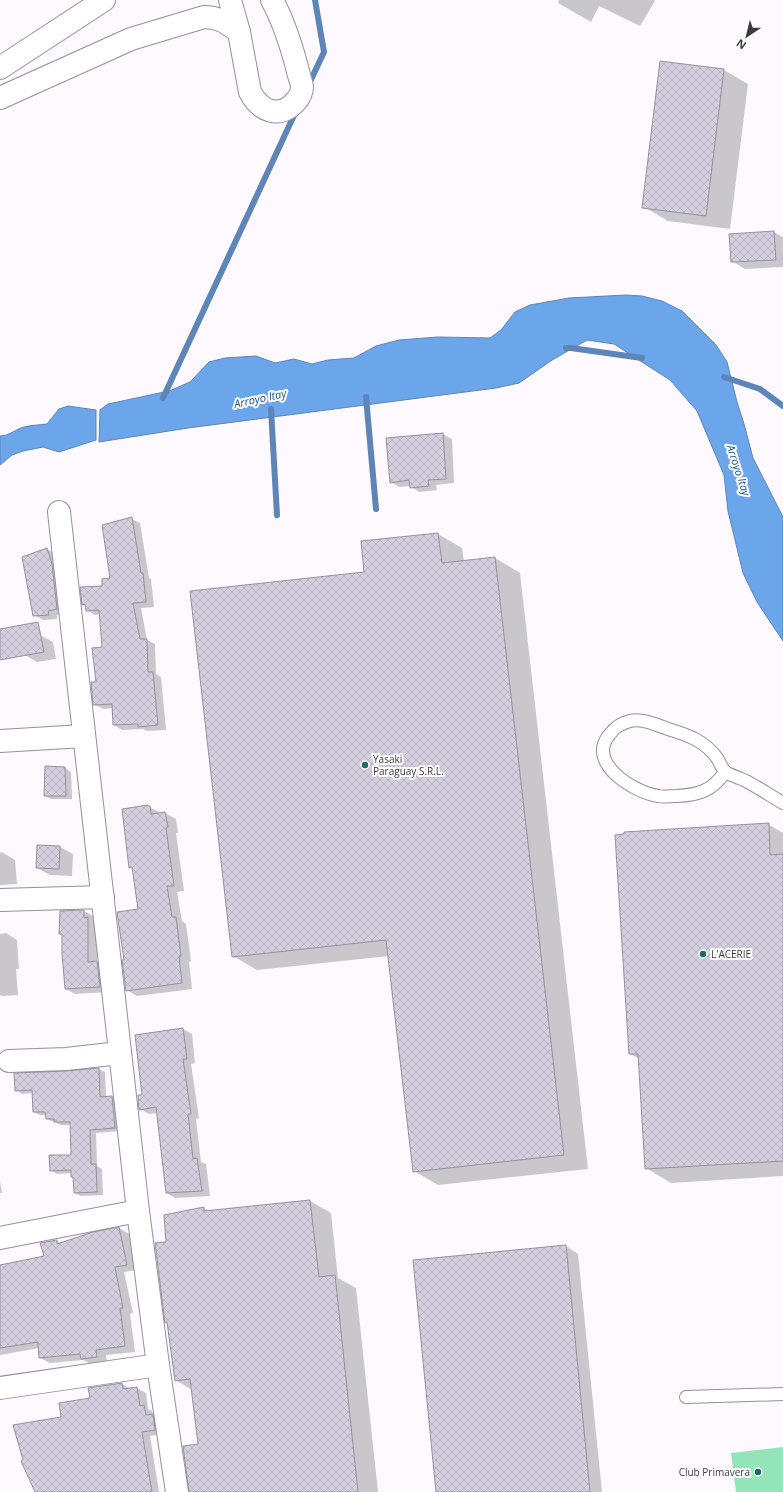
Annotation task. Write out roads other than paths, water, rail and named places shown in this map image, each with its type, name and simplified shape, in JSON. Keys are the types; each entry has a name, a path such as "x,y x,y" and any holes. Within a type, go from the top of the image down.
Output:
{"street":[{"path":"0,68 104,0"},
{"path":"230,0 239,32 250,92 254,100 261,106 269,111 277,112 290,107 298,98 302,88 297,66 272,0"},
{"path":"0,98 131,39 204,16 215,17 239,32"},
{"path":"59,512 138,1211 158,1365 177,1492"},
{"path":"0,741 84,736"},
{"path":"0,900 103,897"},
{"path":"9,1061 66,1059 120,1053"},
{"path":"0,1238 138,1211"},
{"path":"0,1388 158,1365"}],"lane":[{"path":"725,772 717,783 705,790 690,795 658,796 631,786 614,774 605,761 603,750 606,738 616,727 631,721 646,722 694,737 707,746 717,758 725,772 747,782 783,803"},
{"path":"686,1397 783,1394"}],"water":[{"path":"626,295 642,296 662,301 682,311 716,345 727,362 753,458 783,517 783,641 757,602 743,573 728,511 724,475 697,411 670,380 614,344 587,340 552,360 519,383 496,388 188,428 99,442 100,410 108,404 169,391 190,382 209,362 225,358 256,356 275,363 294,359 312,364 328,360 354,358 376,346 399,340 438,337 490,338 501,330 515,312 530,305 569,298"},
{"path":"68,406 96,410 96,440 59,452 43,447 23,451 12,455 0,465 0,436 24,427 47,424 59,409"}],"waterway":[{"path":"309,84 324,52 315,0"},
{"path":"163,398 296,111"},
{"name":"Arroyo Itay","path":"566,348 642,358"},
{"name":"Arroyo Itay","path":"724,377 760,389 783,406"},
{"path":"366,397 376,509"},
{"path":"271,409 277,515"}],"place":[{"name":"Yasaki Paraguay S.R.L.","path":"365,765"},
{"name":"L'ACERIE","path":"703,954"},
{"name":"Club Primavera","path":"758,1472"}]}
